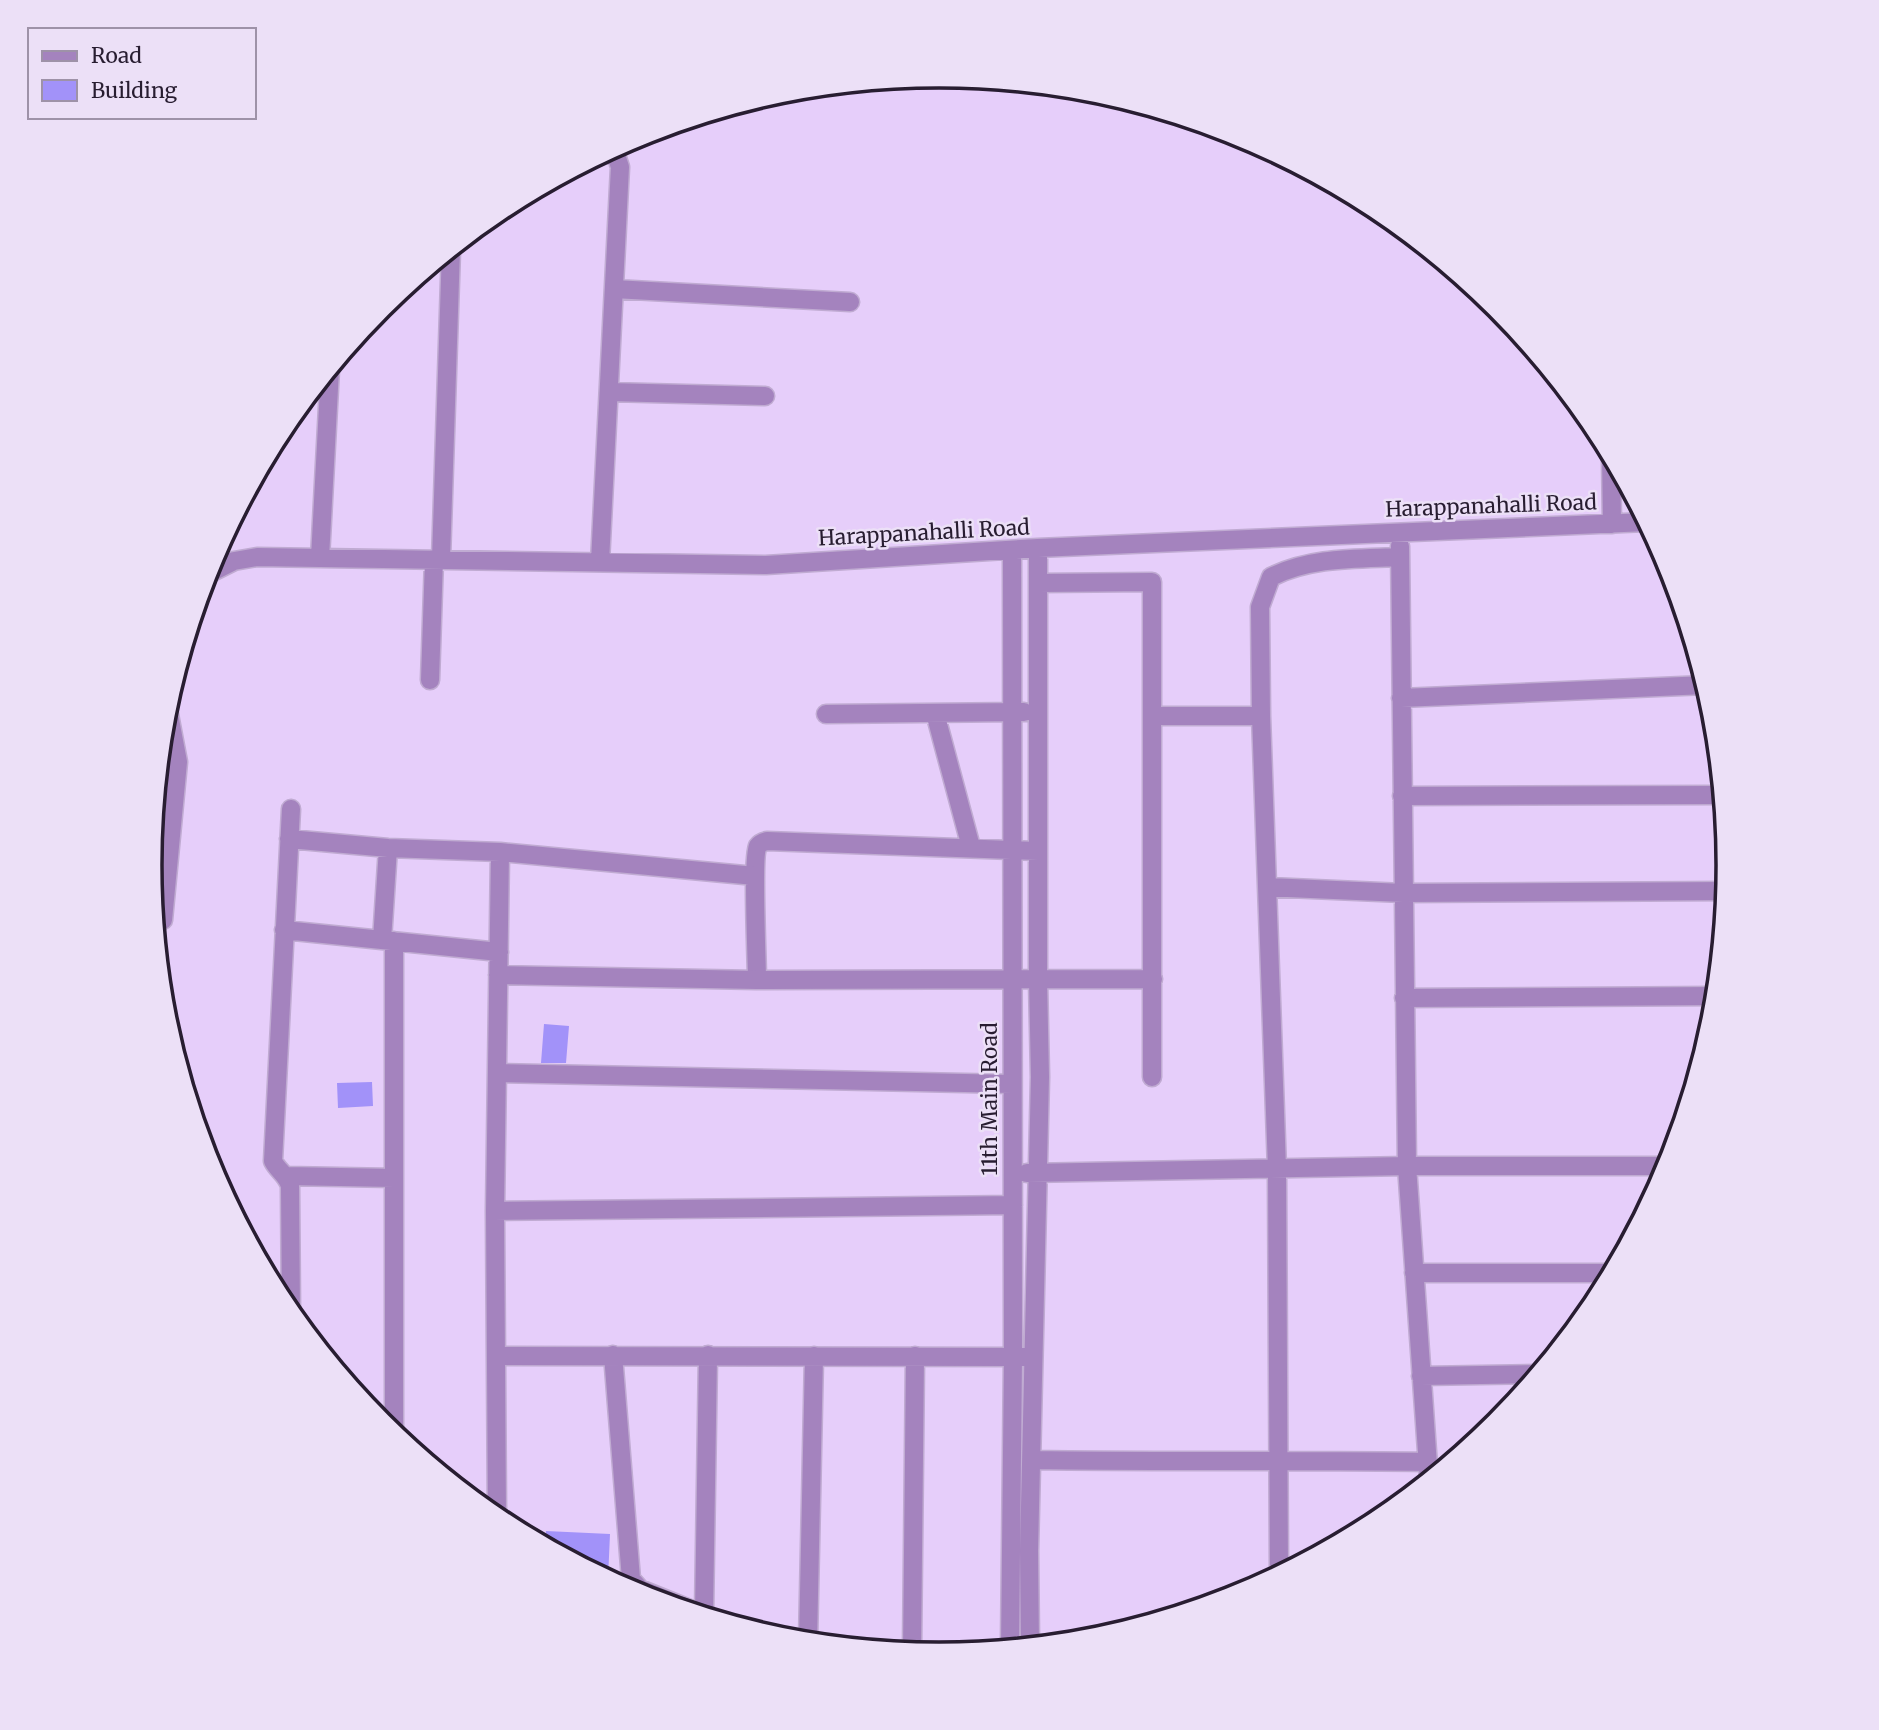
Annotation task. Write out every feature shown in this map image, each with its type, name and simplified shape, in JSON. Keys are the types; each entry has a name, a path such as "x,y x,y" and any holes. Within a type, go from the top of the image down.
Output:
{"street":[{"path":"600,562 620,167 617,158"},
{"path":"430,680 450,261"},
{"path":"614,289 850,302"},
{"path":"320,558 329,384"},
{"path":"609,392 765,396"},
{"path":"1611,473 1612,524"},
{"name":"Harappanahalli Road","path":"221,568 247,558 766,565 1038,548 1638,523"},
{"path":"1400,532 1407,1166 1428,1470"},
{"path":"1030,1637 1040,1077 1038,548"},
{"name":"11th Main Road","path":"1010,1639 1013,1357 1012,550"},
{"path":"1279,1564 1276,1169 1261,716 1260,607 1271,577 1291,567 1322,561 1400,557"},
{"path":"1038,583 1152,582 1152,1077"},
{"path":"1401,698 1696,685"},
{"path":"826,714 1012,713 1038,710"},
{"path":"935,713 971,847"},
{"path":"1153,716 1261,716"},
{"path":"164,911 178,762 173,737"},
{"path":"1402,796 1713,795"},
{"path":"291,809 273,1161 278,1170 287,1177 290,1186 291,1294"},
{"path":"289,839 388,848 500,852 755,876"},
{"path":"757,980 755,876 756,848 760,844 767,841 1038,851"},
{"path":"388,848 394,1178 394,1419"},
{"path":"497,1503 495,1211 500,852"},
{"path":"1267,887 1403,893 1716,891"},
{"path":"284,930 499,952"},
{"path":"498,975 757,980 1153,979"},
{"path":"1404,998 1705,996"},
{"path":"497,1073 1012,1084"},
{"path":"1013,1172 1407,1166 1657,1166"},
{"path":"287,1177 394,1178"},
{"path":"495,1211 1013,1205"},
{"path":"1414,1273 1601,1273"},
{"path":"706,1606 708,1355"},
{"path":"497,1356 1035,1357"},
{"path":"613,1356 631,1578"},
{"path":"808,1631 814,1356"},
{"path":"912,1641 915,1356"},
{"path":"1421,1376 1527,1374"},
{"path":"1032,1460 1427,1462"}],"building":[{"path":"544,1024 569,1026 566,1063 541,1063"},
{"path":"372,1082 373,1106 338,1108 337,1083"},
{"path":"546,1531 610,1534 609,1568 596,1562 546,1535"}]}
